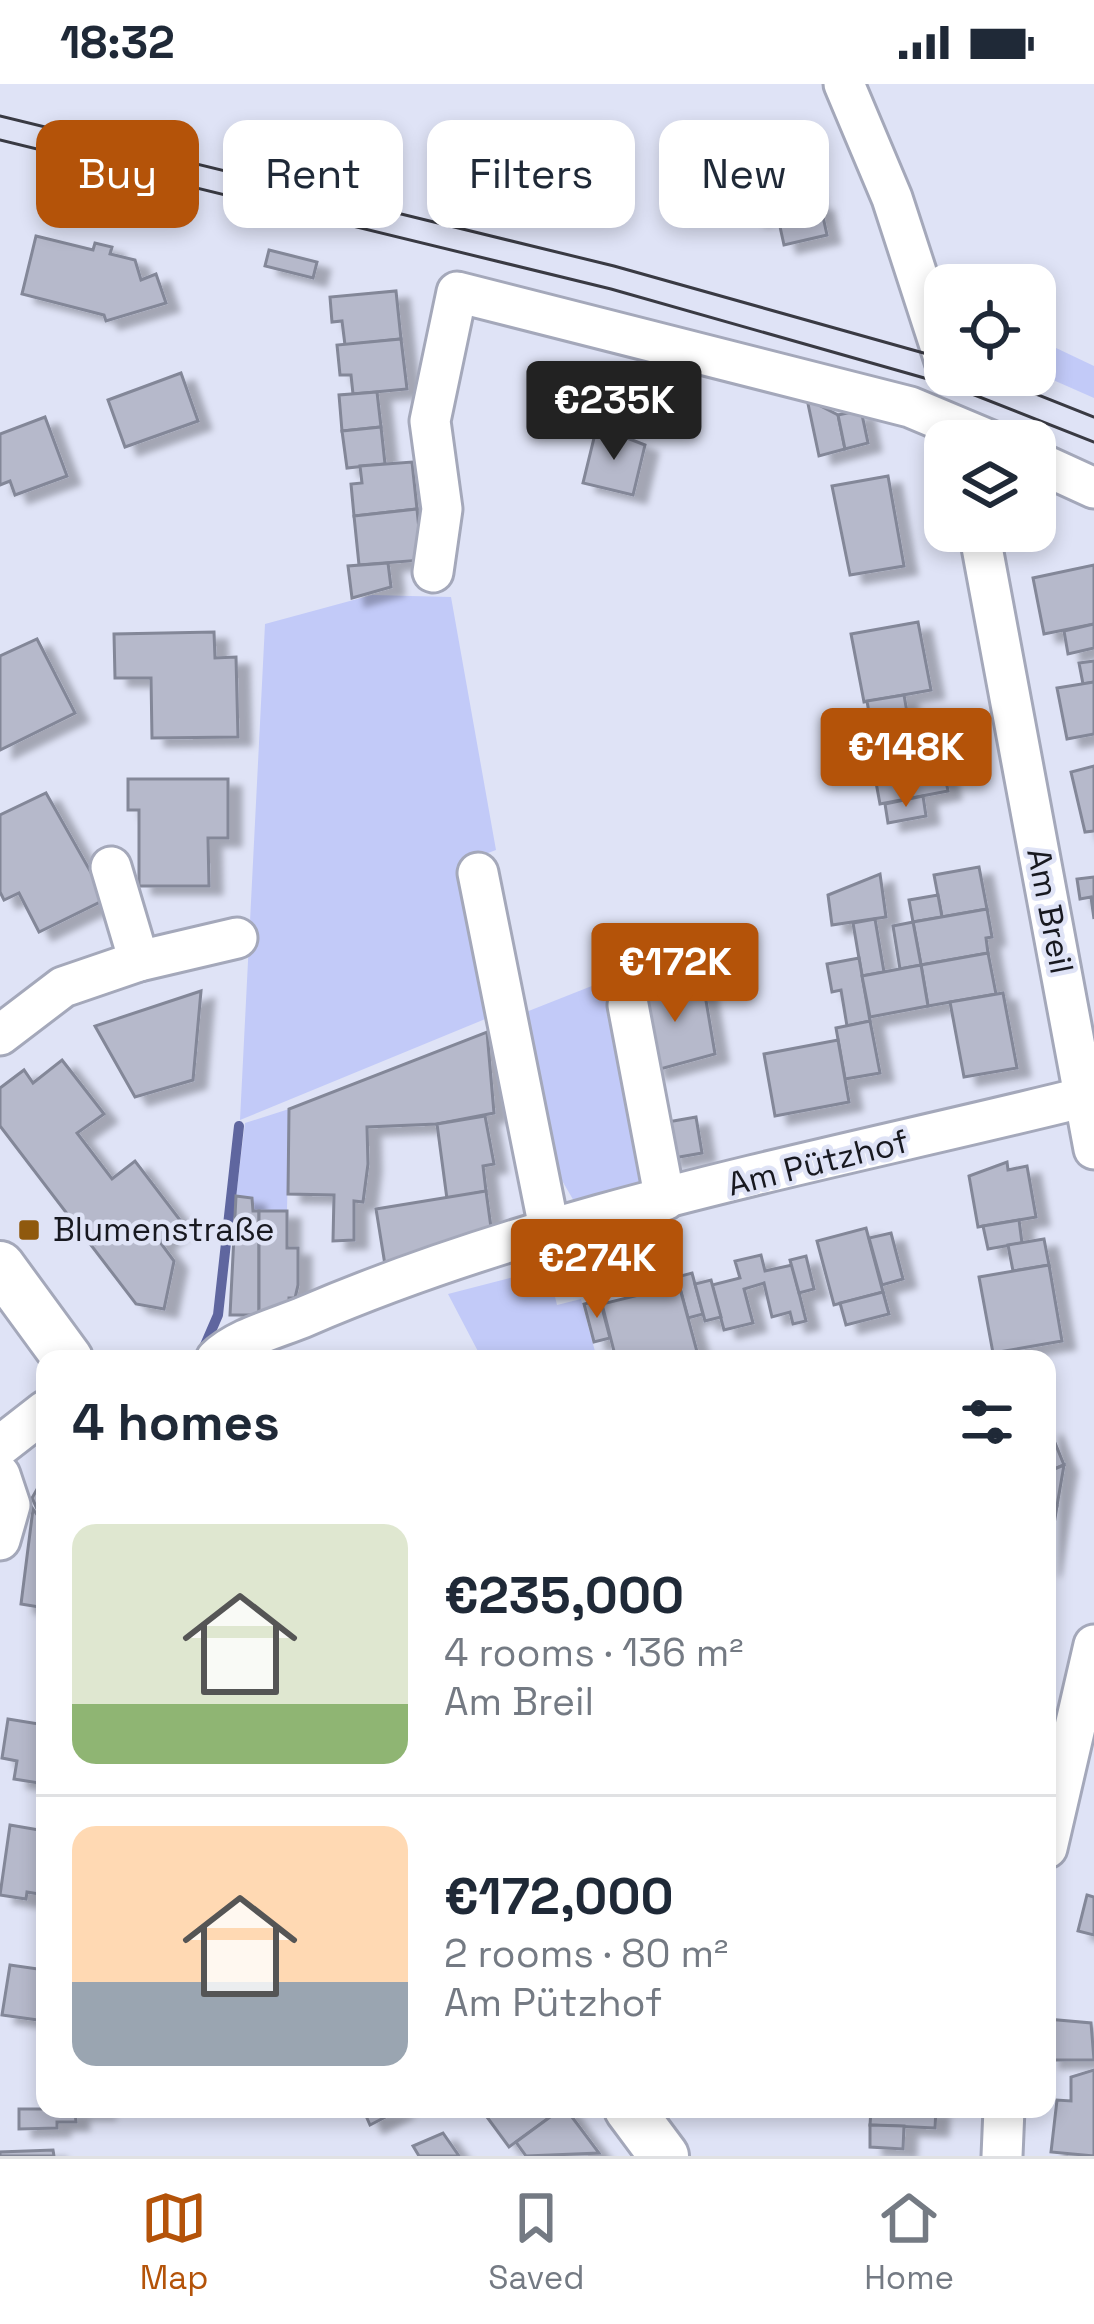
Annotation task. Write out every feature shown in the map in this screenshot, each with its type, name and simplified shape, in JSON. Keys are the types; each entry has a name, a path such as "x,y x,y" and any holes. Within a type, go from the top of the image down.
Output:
{"main road":[{"path":"0,1266 61,1350"},
{"path":"636,2118 664,2156"}],"street":[{"path":"844,84 892,198 924,296"},
{"path":"433,572 442,508 430,421 457,292 910,407 937,420"},
{"path":"1056,471 1094,488"},
{"name":"Am Breil","path":"983,552 1094,1149"},
{"path":"111,867 139,961"},
{"path":"478,873 550,1233"},
{"path":"0,1036 63,987 139,961 237,938"},
{"path":"628,1005 665,1200"},
{"name":"Am Pützhof","path":"234,1350 342,1295 550,1233 665,1200 1085,1097"},
{"path":"0,1446 36,1418"},
{"path":"0,1475 10,1505 0,1540"},
{"path":"1056,1809 1094,1645"},
{"path":"1002,2156 1004,2118"}],"shaded area":[{"path":"1056,348 1094,366 1094,398 1056,381"},
{"path":"372,595 451,597 496,850 459,864 495,1015 240,1120 265,624"},
{"path":"612,978 655,1191 578,1208 557,1172 521,1014"},
{"path":"289,1109 287,1211 253,1211 252,1198 236,1196 245,1123"},
{"path":"548,1268 557,1305 581,1299 595,1350 477,1350 448,1294"}],"building":[{"path":"780,228 825,228 827,235 784,245"},
{"path":"36,236 93,250 95,243 112,247 110,254 135,260 141,280 156,274 166,303 106,321 104,315 22,294"},
{"path":"269,250 317,262 313,278 265,266"},
{"path":"396,291 401,339 345,345 342,321 332,322 330,297"},
{"path":"401,339 407,389 353,394 351,375 340,375 337,345"},
{"path":"181,373 198,421 125,447 108,400"},
{"path":"377,392 381,427 342,431 339,395"},
{"path":"807,399 838,415 845,449 819,456"},
{"path":"861,410 868,443 845,449 838,415"},
{"path":"45,417 67,476 15,495 10,481 0,485 0,434"},
{"path":"381,427 385,464 347,468 342,431"},
{"path":"604,429 645,445 633,495 583,483 595,434"},
{"path":"412,462 417,509 354,516 351,484 362,483 360,466"},
{"path":"888,476 904,566 850,575 832,486"},
{"path":"417,509 422,560 359,565 354,516"},
{"path":"388,563 391,587 352,598 348,566"},
{"path":"1094,565 1094,624 1044,634 1033,578"},
{"path":"918,622 931,690 864,702 851,634"},
{"path":"1094,624 1094,648 1068,654 1064,631"},
{"path":"214,632 215,658 236,657 238,737 152,738 151,678 115,678 114,634"},
{"path":"37,639 75,713 0,750 0,656"},
{"path":"1094,661 1094,682 1083,684 1079,663"},
{"path":"1094,682 1094,734 1067,739 1057,688"},
{"path":"904,695 909,724 872,731 867,701"},
{"path":"937,737 948,791 880,804 870,750"},
{"path":"1094,766 1094,831 1085,832 1071,772"},
{"path":"128,779 228,779 228,838 208,838 209,886 139,886 139,810 128,810"},
{"path":"46,793 106,899 39,932 19,893 4,900 0,892 0,815"},
{"path":"923,796 926,816 888,823 885,804"},
{"path":"979,867 987,909 942,917 934,875"},
{"path":"880,874 886,917 832,925 828,895"},
{"path":"1094,877 1094,919 1091,897 1080,899 1077,879"},
{"path":"938,895 942,917 913,922 909,900"},
{"path":"987,909 992,937 986,938 988,953 921,965 913,922"},
{"path":"875,919 884,972 862,976 853,923"},
{"path":"913,922 921,965 900,969 893,926"},
{"path":"988,953 996,994 928,1006 921,965"},
{"path":"859,958 870,1021 847,1026 841,990 832,992 827,964"},
{"path":"921,965 928,1006 870,1017 862,976"},
{"path":"703,983 715,1054 653,1071 632,996"},
{"path":"201,991 193,1080 135,1097 95,1026"},
{"path":"1003,993 1017,1068 964,1077 950,1002"},
{"path":"870,1021 880,1073 845,1079 836,1028"},
{"path":"487,1032 494,1113 437,1124 367,1127 368,1164 363,1202 354,1201 354,1240 333,1241 334,1195 288,1194 289,1109"},
{"path":"838,1040 849,1102 775,1116 764,1054"},
{"path":"62,1060 104,1114 77,1133 112,1179 135,1161 183,1224 160,1242 174,1261 164,1309 136,1304 0,1126 0,1088 24,1070 33,1083"},
{"path":"485,1116 494,1164 483,1166 486,1191 447,1199 437,1124"},
{"path":"696,1117 702,1153 668,1159 662,1123"},
{"path":"1007,1162 1008,1170 1027,1166 1036,1217 978,1227 969,1176"},
{"path":"486,1191 493,1242 386,1271 376,1209"},
{"path":"236,1196 252,1198 253,1211 259,1211 259,1315 230,1315"},
{"path":"259,1211 287,1211 287,1248 298,1248 298,1285 295,1298 289,1298 289,1315 259,1315"},
{"path":"1019,1220 1022,1243 988,1249 983,1226"},
{"path":"866,1228 883,1292 834,1305 817,1241"},
{"path":"891,1233 903,1279 882,1285 869,1238"},
{"path":"1044,1239 1049,1265 1013,1271 1008,1245"},
{"path":"761,1255 765,1271 792,1265 806,1321 793,1324 790,1312 772,1317 764,1283 744,1289 753,1323 724,1330 712,1285 740,1278 735,1261"},
{"path":"806,1256 814,1289 799,1293 790,1260"},
{"path":"1049,1265 1062,1341 992,1350 979,1277"},
{"path":"692,1273 703,1314 688,1318 677,1277"},
{"path":"711,1280 721,1317 705,1321 695,1284"},
{"path":"679,1285 697,1350 614,1350 602,1304"},
{"path":"883,1292 889,1314 846,1325 840,1303"},
{"path":"600,1300 610,1338 594,1342 584,1304"},
{"path":"1056,1445 1064,1465 1056,1468"},
{"path":"1064,1465 1057,1506 1056,1506 1056,1468"},
{"path":"33,1509 36,1606 21,1604"},
{"path":"8,1719 36,1724 36,1783 14,1779 17,1761 2,1758"},
{"path":"10,1825 36,1829 36,1894 27,1892 26,1899 0,1895"},
{"path":"1087,1895 1094,1897 1094,1935 1078,1931"},
{"path":"10,1965 36,1969 36,2020 2,2015"},
{"path":"1056,2020 1091,2023 1094,2060 1056,2060"},
{"path":"1094,2070 1094,2156 1051,2152 1057,2100 1071,2101 1071,2077"},
{"path":"19,2109 36,2109 36,2118 76,2118 76,2122 57,2122 57,2128 19,2129"},
{"path":"488,2118 549,2118 509,2147"},
{"path":"549,2118 573,2118 599,2153 526,2156 516,2142"},
{"path":"870,2118 936,2118 935,2128 870,2125"},
{"path":"870,2125 904,2126 903,2149 870,2147"},
{"path":"443,2133 459,2156 419,2156 413,2146"},
{"path":"53,2150 54,2156 0,2156 0,2152"}],"waterway":[{"path":"203,1350 218,1315 239,1126"}],"tram line":[{"path":"0,116 614,266 924,353"},
{"path":"0,140 611,289 949,385 1094,442"},
{"path":"1041,396 1094,417"}],"place":[{"name":"Blumenstraße","path":"29,1230"}]}
